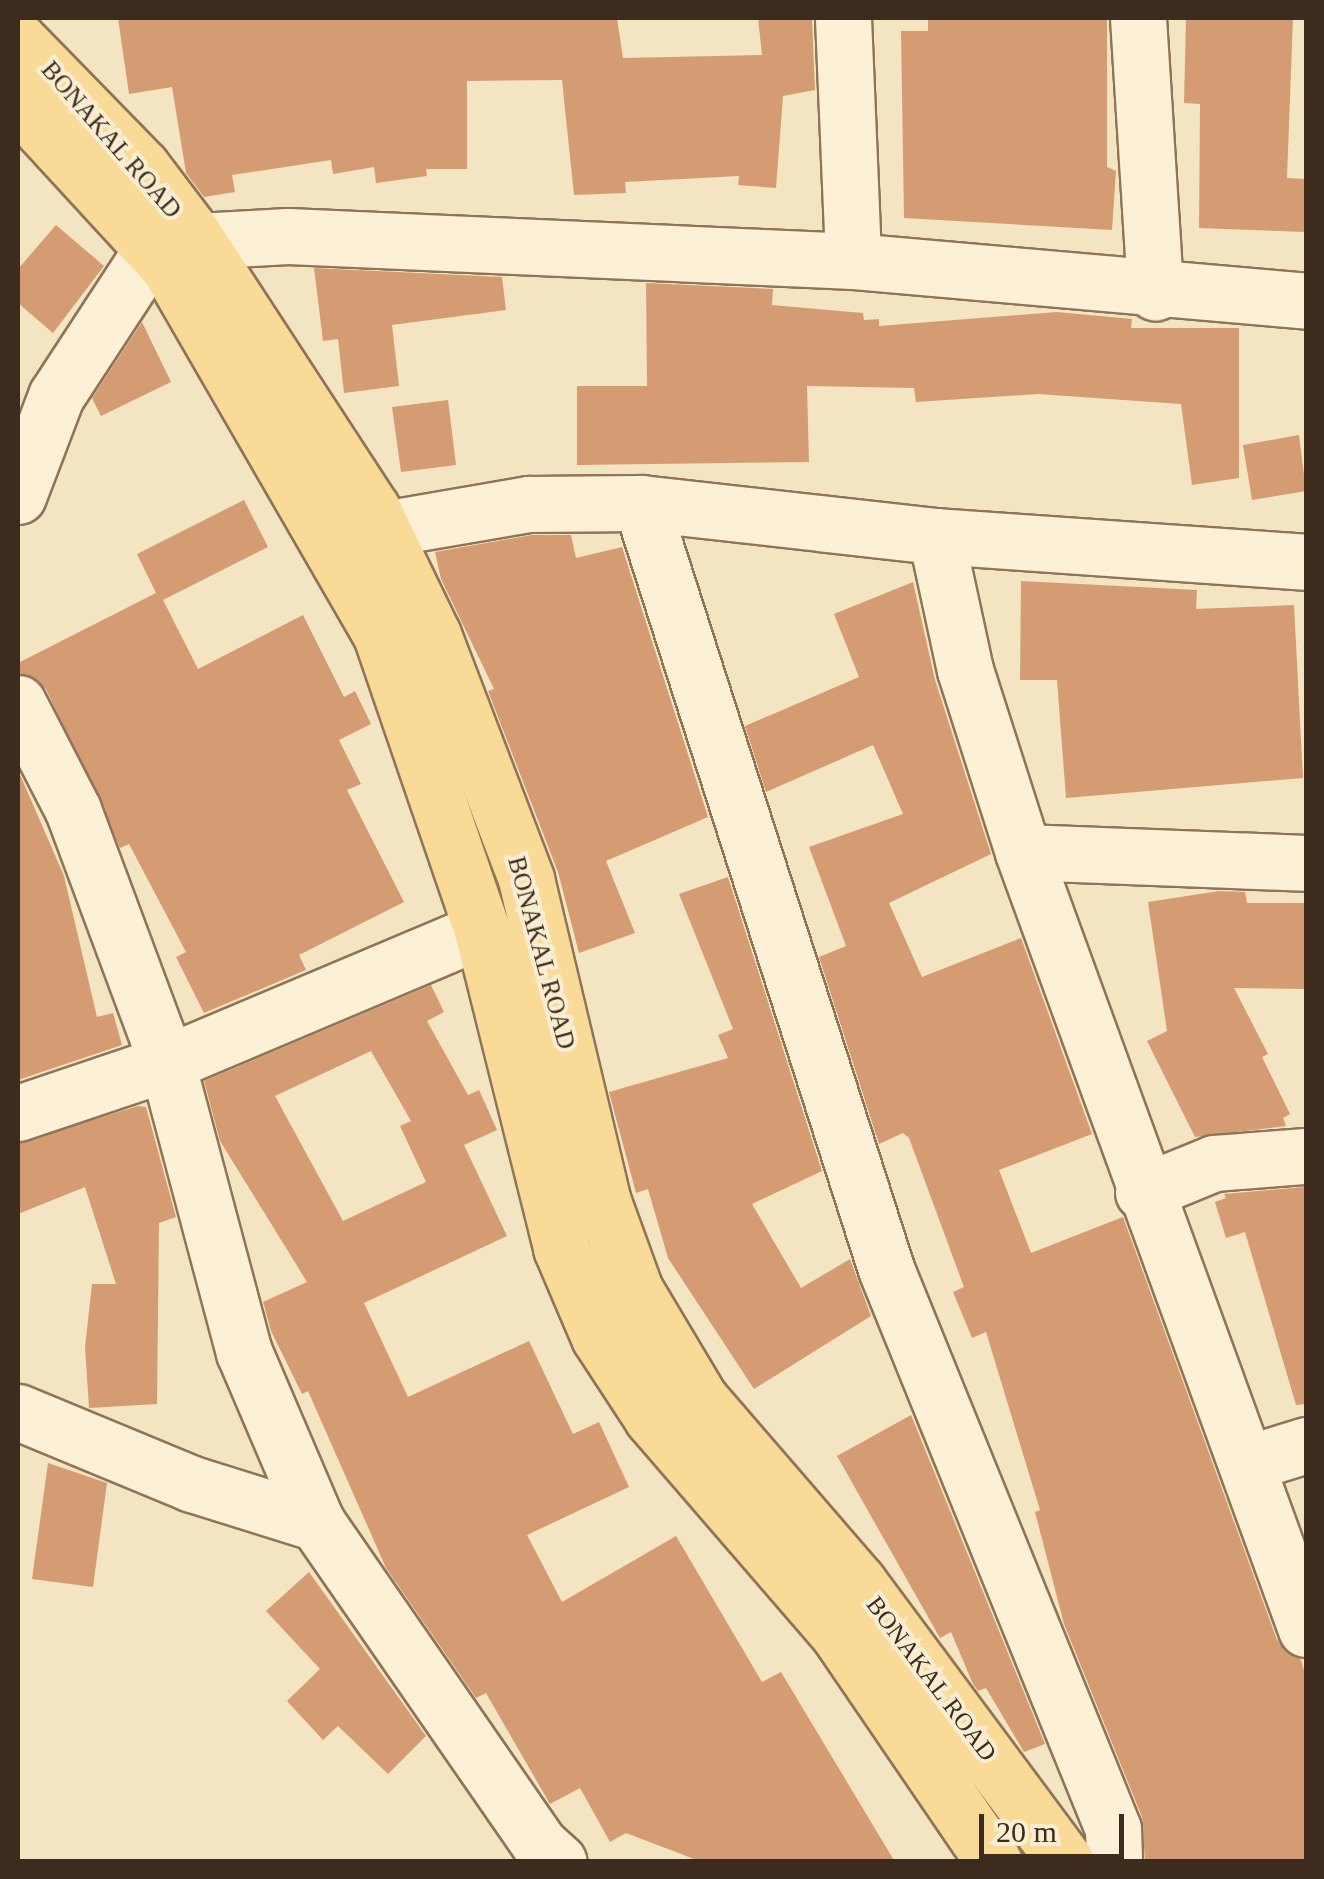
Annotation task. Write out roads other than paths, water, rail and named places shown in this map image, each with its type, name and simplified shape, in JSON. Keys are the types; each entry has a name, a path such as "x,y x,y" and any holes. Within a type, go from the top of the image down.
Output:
{"main road":[{"name":"BONAKAL ROAD","path":"18,40 142,166 175,245 381,635 482,930 580,1302 652,1418 839,1635 994,1862"},
{"name":"BONAKAL ROAD","path":"18,103 175,245 382,530 433,636 526,879 602,1199 635,1290 700,1399 858,1582 1066,1862"}],"street":[{"path":"843,18 853,262"},
{"path":"1138,18 1155,292"},
{"path":"18,496 56,396 175,245 288,236 853,262 1155,292 1306,301"},
{"path":"641,502 886,1269 1113,1830 1114,1862"},
{"path":"329,538 529,504 641,502 936,536 1306,562"},
{"path":"936,536 964,670 1023,852 1143,1192 1248,1463 1306,1629"},
{"path":"18,703 73,810 167,1063 244,1352 317,1523 540,1846 559,1862"},
{"path":"1023,852 1306,864"},
{"path":"18,1113 167,1063 482,930"},
{"path":"1143,1192 1214,1163 1306,1156"},
{"path":"18,1412 192,1484 317,1523"},
{"path":"1248,1463 1306,1445"}]}
